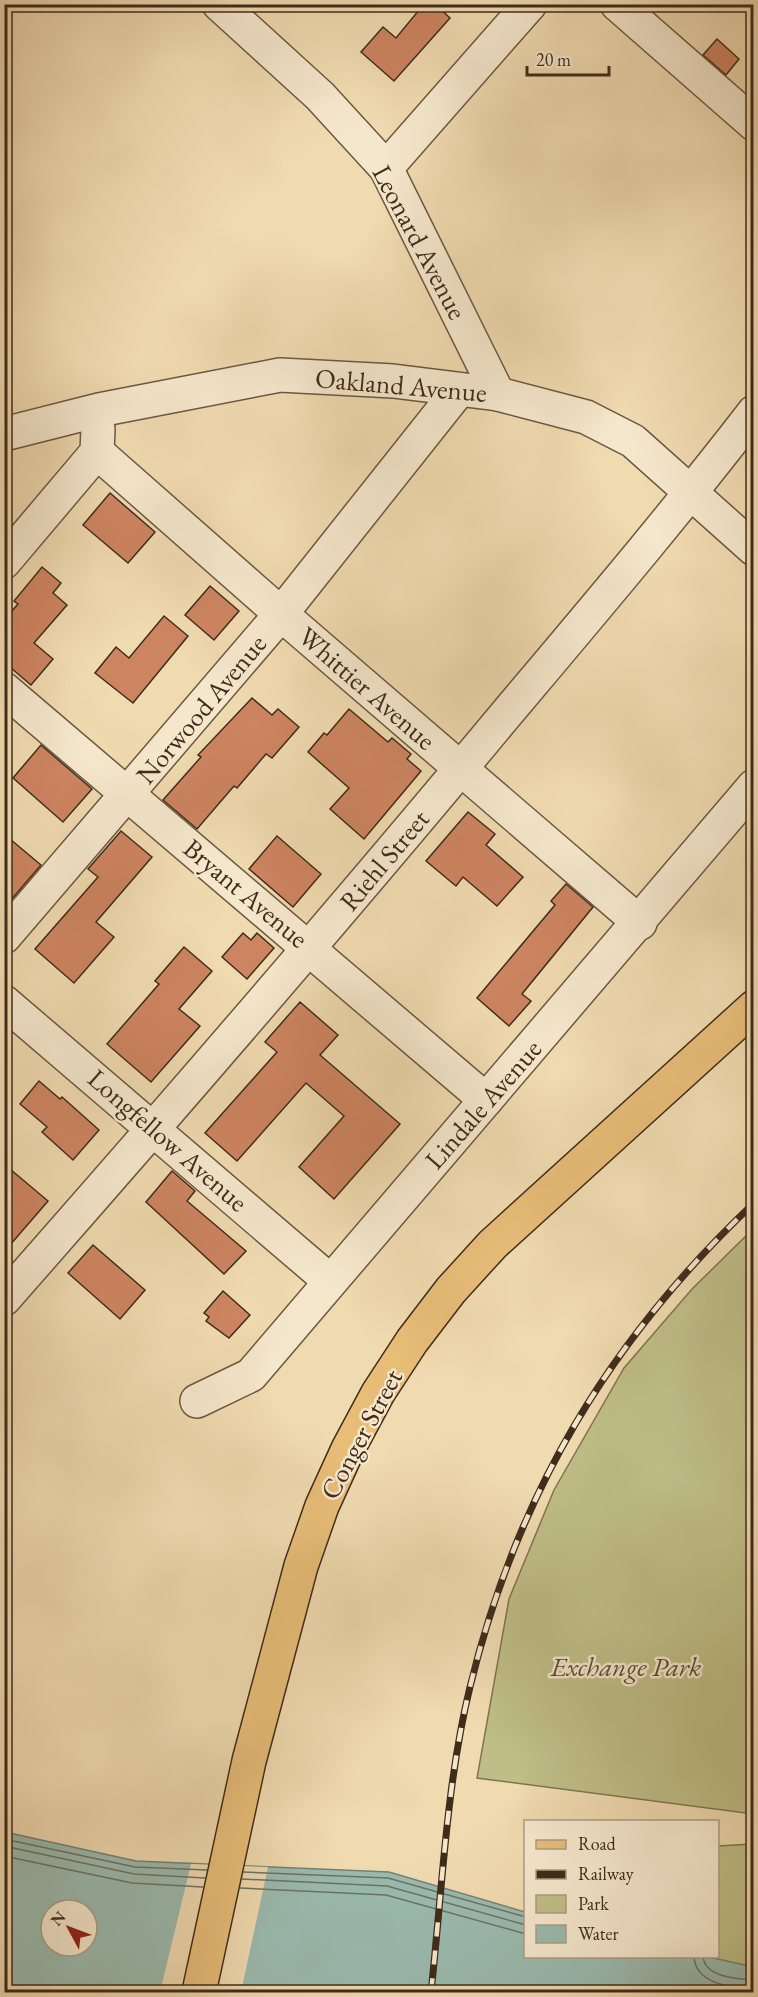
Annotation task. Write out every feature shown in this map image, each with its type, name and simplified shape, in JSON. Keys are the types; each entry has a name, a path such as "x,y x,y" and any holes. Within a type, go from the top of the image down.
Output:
{"main road":[{"name":"Conger Street","path":"199,1992 245,1780 301,1566 322,1506 348,1449 378,1393 412,1341 451,1290 493,1244 753,1007"}],"street":[{"name":"Leonard Avenue","path":"219,4 320,96 386,168 498,394"},
{"path":"386,168 530,4"},
{"path":"617,4 753,124"},
{"name":"Oakland Avenue","path":"4,434 99,410 280,375 393,381 458,391 498,394 586,417 633,441 753,549"},
{"name":"Norwood Avenue","path":"4,937 281,614 458,391"},
{"path":"4,562 97,452 99,410"},
{"name":"Riehl Street","path":"4,1299 155,1128 461,769 691,493 753,412"},
{"name":"Whittier Avenue","path":"97,452 639,923"},
{"name":"Bryant Avenue","path":"4,689 486,1100"},
{"name":"Lindale Avenue","path":"197,1401 251,1375 639,923 753,786"},
{"name":"Longfellow Avenue","path":"4,1002 155,1128 330,1281"}],"green space":[{"name":"Exchange Park","path":"753,1229 753,1814 477,1778 509,1599 554,1490 624,1368 692,1289"},
{"path":"753,1844 753,1967 709,1958 719,1958 719,1846"}],"water":[{"path":"5,1832 136,1861 389,1872 524,1912 524,1958 713,1958 754,1967 753,1992 5,1992"}],"pier":[{"path":"191,1864 268,1867 241,1992 160,1992"}],"building":[{"path":"424,4 435,4 450,18 394,81 361,52 383,27 396,38"},
{"path":"717,39 739,59 726,75 703,55"},
{"path":"110,493 155,532 128,563 83,525"},
{"path":"42,567 61,583 53,593 67,605 34,643 53,659 31,685 4,662 4,620 18,604 14,601"},
{"path":"210,586 239,611 214,640 185,615"},
{"path":"164,616 188,636 133,703 95,673 116,647 129,658"},
{"path":"252,698 272,715 278,709 299,727 272,758 266,754 237,788 234,786 197,829 163,800 201,757 198,755"},
{"path":"349,709 388,742 392,738 411,754 407,759 421,771 364,839 330,809 349,788 308,752 324,733 327,735"},
{"path":"41,745 92,789 63,822 13,778"},
{"path":"468,812 495,834 486,845 523,877 497,906 463,877 456,886 426,861"},
{"path":"121,831 152,857 96,922 114,937 74,983 35,949 98,877 88,869"},
{"path":"4,834 41,865 4,908"},
{"path":"277,836 321,874 293,907 249,869"},
{"path":"566,884 593,907 522,994 531,1001 509,1026 477,998 555,905 551,901"},
{"path":"243,933 251,940 257,933 274,948 247,979 222,957"},
{"path":"184,947 212,971 179,1009 200,1026 151,1082 107,1044 159,984 155,981"},
{"path":"300,1002 338,1035 320,1055 400,1124 334,1199 299,1167 344,1116 306,1083 237,1161 205,1133 277,1052 265,1042"},
{"path":"39,1081 60,1099 62,1097 99,1130 73,1160 42,1132 47,1127 20,1104"},
{"path":"4,1164 48,1201 4,1252"},
{"path":"172,1171 195,1191 187,1201 246,1251 224,1274 146,1202"},
{"path":"93,1245 145,1290 120,1319 68,1273"},
{"path":"223,1291 250,1315 229,1338 206,1321 209,1317 204,1313"}],"railway":[{"path":"431,1992 450,1800 462,1724 490,1616 514,1549 542,1485 575,1424 613,1365 655,1309 702,1255 754,1203"}]}
